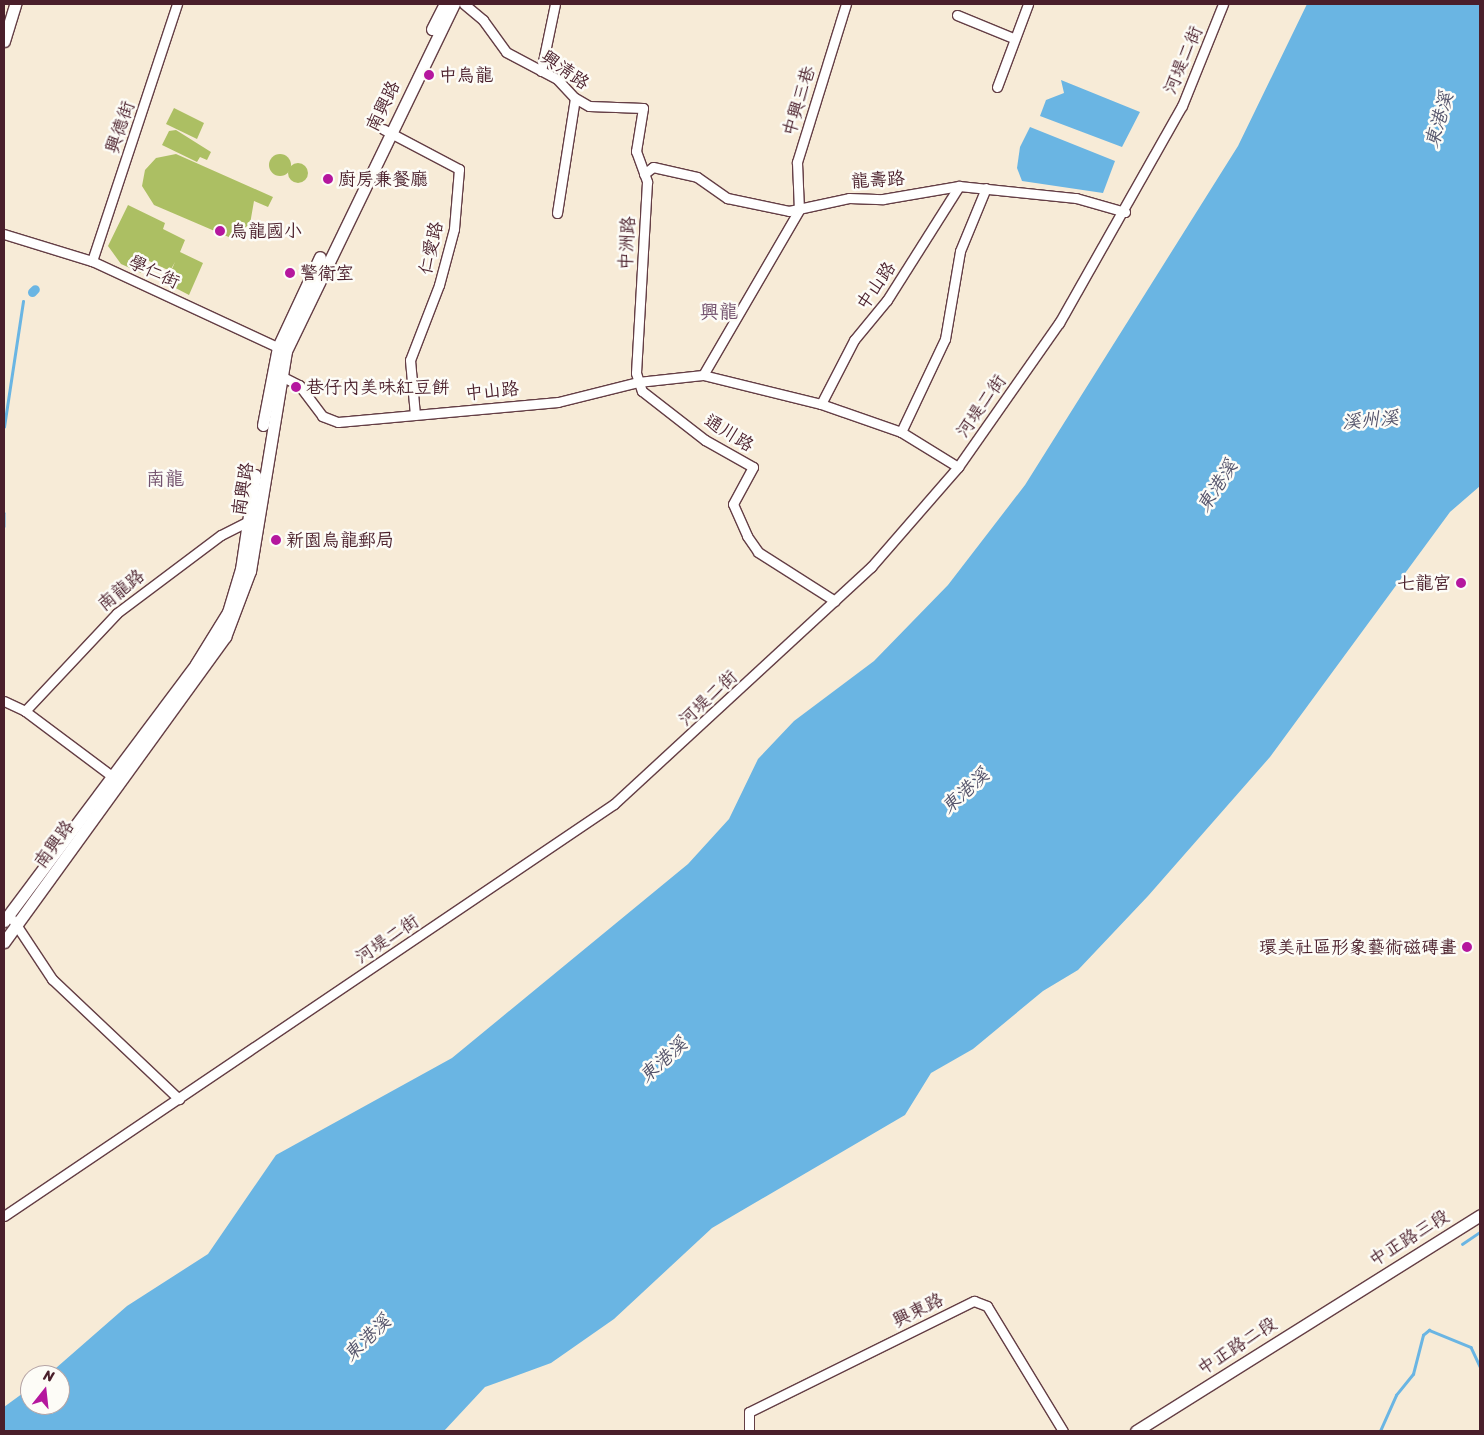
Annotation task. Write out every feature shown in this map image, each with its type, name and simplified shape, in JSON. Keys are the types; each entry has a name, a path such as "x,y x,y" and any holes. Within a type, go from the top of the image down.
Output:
{"main road":[{"path":"4,41 15,4"},
{"name":"南興路","path":"6,917 226,637 250,571 252,519 276,373 282,349 444,4"},
{"name":"南興路","path":"386,131 454,4"},
{"name":"南興路","path":"4,942 116,779"},
{"name":"中正路三段","path":"1356,1291 1480,1215"},
{"name":"中正路二段","path":"1136,1431 1356,1291"}],"street":[{"name":"興德街","path":"92,261 178,4"},
{"name":"興清路","path":"464,4 483,20 506,52 540,71 589,106 643,108"},
{"path":"540,71 556,4"},
{"name":"中興三巷","path":"799,210 797,162 846,4"},
{"path":"997,87 1028,4"},
{"name":"河堤二街","path":"4,1216 614,804 871,567 958,467 1059,324 1125,212 1182,106 1224,4"},
{"path":"957,15 1014,38"},
{"path":"558,213 576,98"},
{"name":"中洲路","path":"638,382 644,174 636,151 643,108"},
{"name":"仁愛路","path":"386,131 459,169 454,229 439,285 410,360 415,415"},
{"name":"龍壽路","path":"644,174 653,167 698,177 727,198 799,210 849,198 883,199 959,186 1076,198 1125,212"},
{"name":"中山路","path":"821,404 854,340 887,300 959,186"},
{"path":"901,432 945,339 960,251 986,188"},
{"path":"703,375 799,210"},
{"name":"學仁街","path":"4,234 92,261 282,349"},
{"name":"中山路","path":"276,373 299,385 322,416 338,422 558,402 638,382 703,375 821,404 901,432 958,467"},
{"name":"通川路","path":"638,382 642,391 705,440 753,467 733,504 747,536 758,552 834,602"},
{"name":"南龍路","path":"24,710 117,613 252,519"},
{"path":"4,701 24,710 116,779"},
{"path":"6,917 16,924 52,979 179,1099"},
{"name":"興東路","path":"748,1431 749,1412 974,1300 987,1306 1063,1431"}],"green space":[{"path":"174,108 204,123 197,139 166,124"},
{"path":"176,130 211,152 207,160 200,157 197,162 162,145 169,131"},
{"path":"176,154 273,197 268,207 254,201 250,224 231,238 154,205 142,186 145,170 156,158"},
{"path":"280,154 288,157 291,165 288,173 280,176 272,173 269,165 272,157"},
{"path":"298,163 305,166 308,173 305,180 298,183 291,180 288,173 291,166"},
{"path":"128,205 165,223 163,229 185,240 180,252 203,263 189,295 166,283 175,262 170,271 147,260 141,273 121,264 108,246"}],"water":[{"path":"1307,4 1480,4 1480,486 1450,512 1270,757 1148,896 1078,970 1043,991 973,1049 931,1073 905,1115 712,1228 614,1319 551,1363 485,1387 444,1431 4,1431 4,1407 20,1395 20,1415 70,1415 70,1365 59,1365 127,1306 208,1254 276,1155 452,1058 688,864 729,819 758,759 794,721 874,661 948,585 1025,485 1238,146"},
{"path":"1061,80 1140,112 1122,147 1040,116 1046,100 1064,93"},
{"path":"1030,127 1115,161 1103,193 1022,181 1017,168 1020,147"}],"waterway":[{"path":"32,292 35,289"},
{"path":"4,427 23,301"},
{"path":"4,513 4,526"},
{"path":"1462,1244 1480,1232"},
{"path":"1380,1431 1396,1395 1413,1374 1423,1335 1429,1330 1471,1347 1480,1366"}],"place":[{"name":"中烏龍","path":"429,75"},
{"name":"廚房兼餐廳","path":"328,179"},
{"name":"烏龍國小","path":"220,231"},
{"name":"警衛室","path":"290,273"},
{"name":"巷仔内美味紅豆餅","path":"296,387"},
{"name":"新園烏龍郵局","path":"276,540"},
{"name":"七龍宮","path":"1461,583"},
{"name":"環美社區形象藝術磁磚畫","path":"1467,947"}],"district":[{"name":"興龍","path":"719,312"},
{"name":"南龍","path":"165,479"}],"water label":[{"name":"東港溪","path":"1439,120"},
{"name":"溪州溪","path":"1370,420"},
{"name":"東港溪","path":"1217,486"},
{"name":"東港溪","path":"965,791"},
{"name":"東港溪","path":"663,1060"},
{"name":"東港溪","path":"367,1338"}]}
